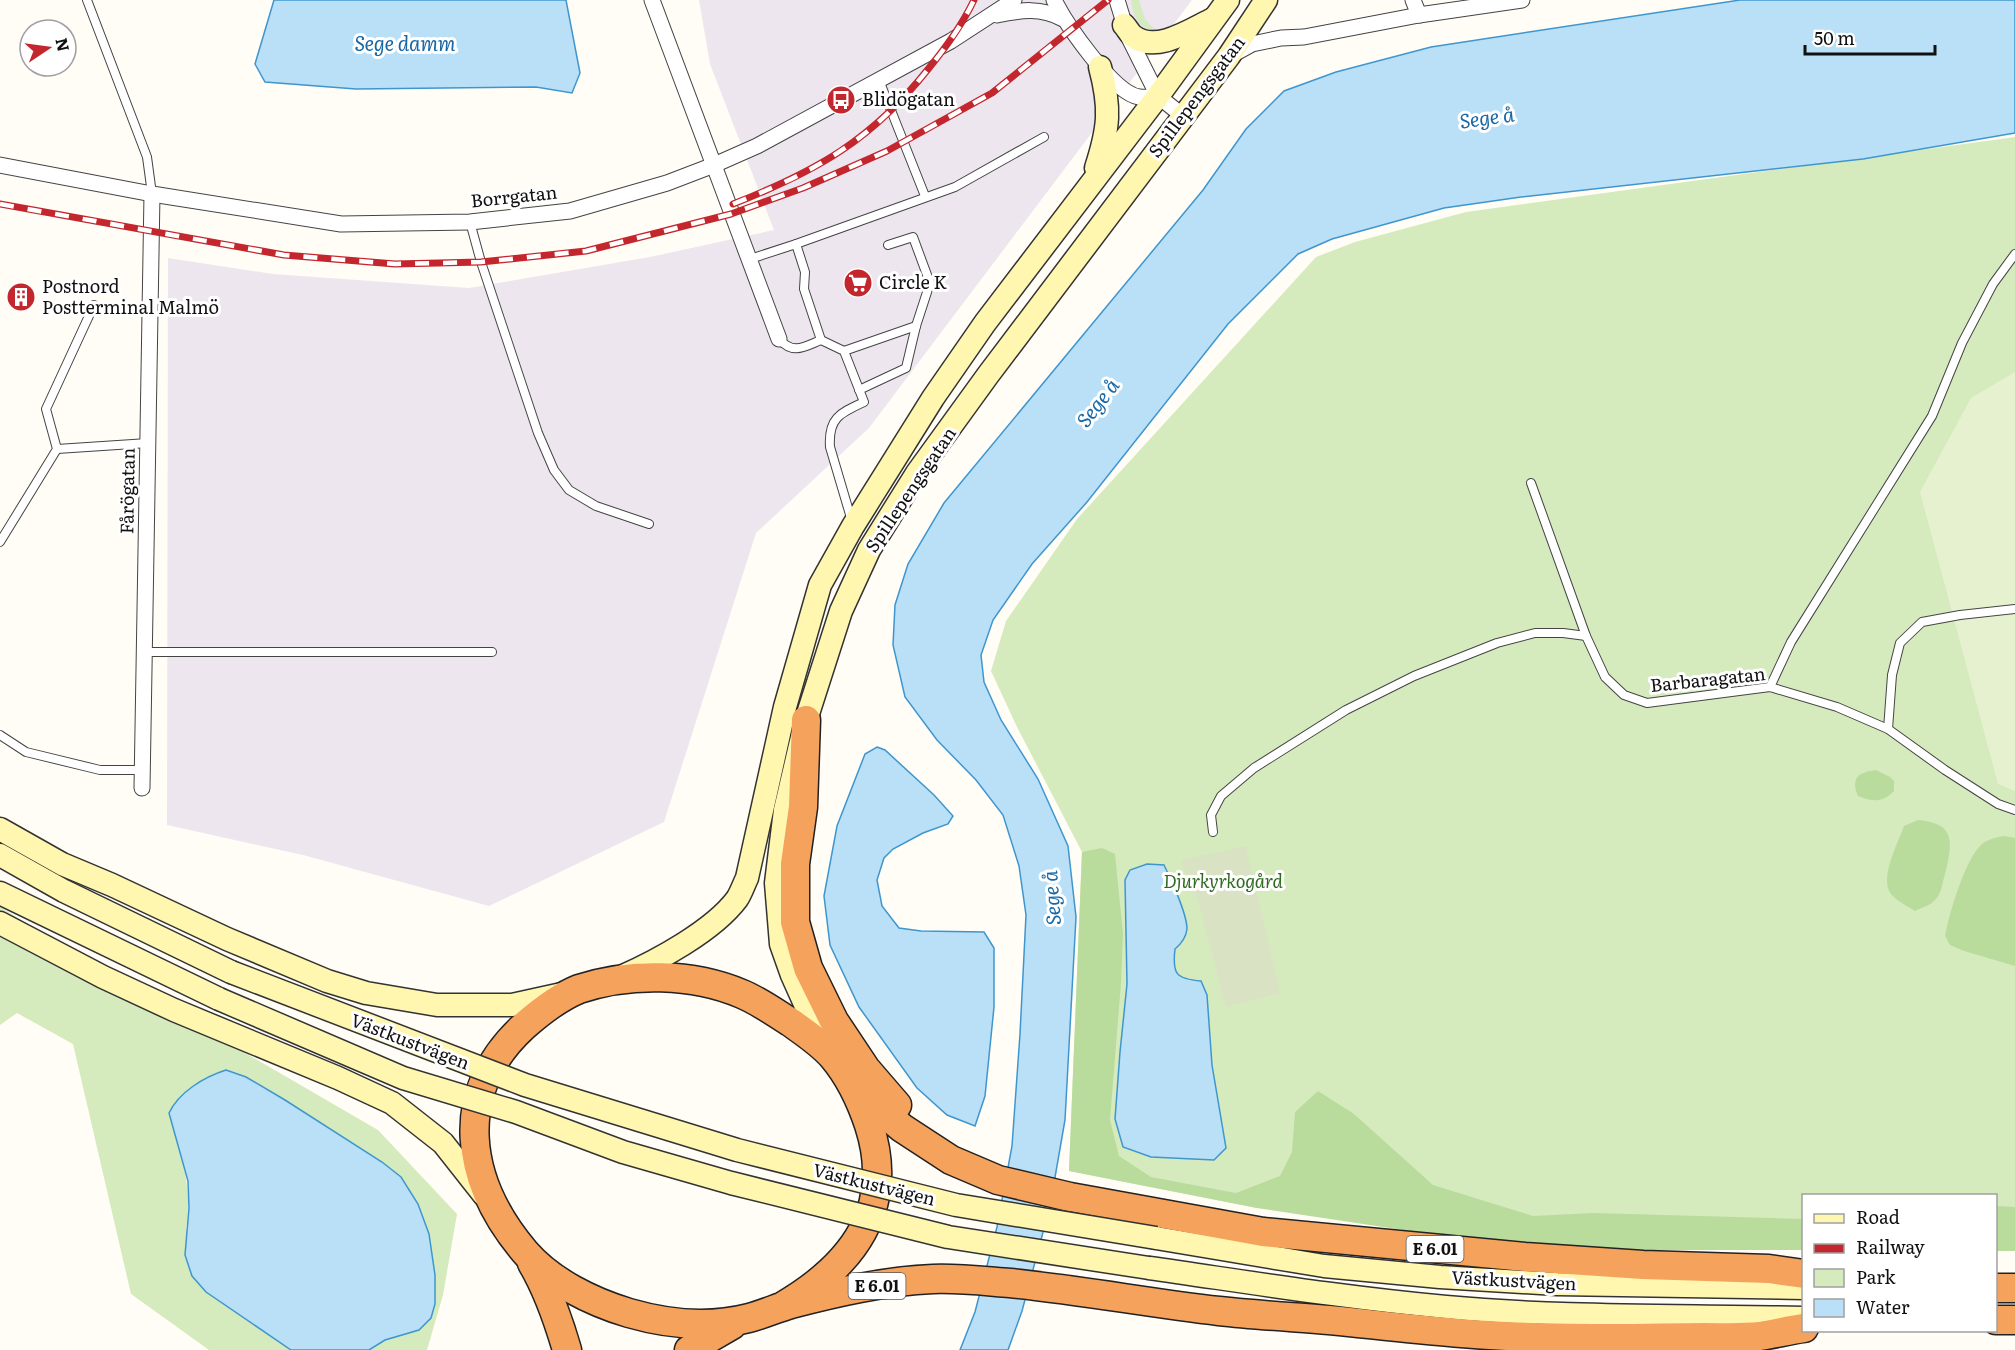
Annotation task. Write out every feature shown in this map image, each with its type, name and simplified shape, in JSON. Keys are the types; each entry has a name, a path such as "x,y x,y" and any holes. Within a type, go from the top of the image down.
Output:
{"highway":[{"path":"806,720 803,807 795,864 795,922 808,968 834,1021 866,1069 903,1113 951,1160"},
{"path":"567,1350 554,1307 542,1280 501,1217 487,1190 476,1152 473,1126 478,1096 487,1071 504,1047 542,1011 575,991 612,981 650,978 687,979 724,987 747,996 804,1031 832,1056 851,1084 874,1139 879,1174 875,1203 860,1237 824,1277 783,1306 721,1330 689,1350"},
{"name":"E 6.01","path":"851,1084 902,1128 951,1160 998,1180 1070,1197 1263,1232 1525,1257 1643,1265 1769,1269 1802,1274"},
{"path":"526,1253 547,1272 572,1289 627,1313 659,1321 685,1324 748,1319"},
{"name":"E 6.01","path":"783,1306 842,1292 933,1279 972,1280 1044,1287 1219,1311 1451,1332 1536,1337 1756,1336 1802,1328"},
{"path":"1997,1288 2015,1288"},
{"path":"1997,1320 2015,1320"}],"main road":[{"name":"Spillepengsgatan","path":"612,981 633,972 691,939 712,923 737,898 747,878 785,707 820,585 853,526 933,398 985,323 1228,0"},
{"name":"Spillepengsgatan","path":"832,1056 818,1033 792,975 782,944 777,914 776,882 785,810 806,720 841,611 869,550 917,473 988,375 1229,56 1266,0"},
{"path":"1124,25 1134,36 1146,42 1167,42 1214,18"},
{"path":"1090,186 1107,134 1108,107 1100,67"},
{"path":"0,829 62,864 227,939 327,981 366,993 437,1005 512,1005 575,991"},
{"name":"Västkustvägen","path":"0,855 64,891 231,972 525,1085 737,1150 956,1205 1323,1266 1440,1277 1557,1284 1802,1288"},
{"name":"Västkustvägen","path":"0,893 219,999 403,1078 516,1112 623,1152 731,1183 948,1237 1321,1293 1447,1307 1548,1313 1802,1318"},
{"path":"0,923 143,996 392,1103 443,1143 501,1217"}],"street":[{"path":"652,0 779,339"},
{"name":"Borrgatan","path":"0,165 152,194 341,224 470,222 570,211 667,183 756,146 951,41 1014,0"},
{"path":"1054,0 1063,19 1100,67 1138,97 1158,96"},
{"path":"1118,0 1124,25 1158,96 1184,116"},
{"path":"1413,0 1419,15"},
{"path":"1229,56 1252,44 1522,0"},
{"name":"Borrgatan","path":"992,16 1023,10 1052,13 1063,19"},
{"name":"Fårögatan","path":"142,788 152,194"}],"lane":[{"path":"87,0 147,157 152,194"},
{"path":"879,80 925,196"},
{"path":"750,259 955,187 1044,137"},
{"path":"470,222 538,433 554,470 569,490 596,506 649,524"},
{"path":"859,390 906,368 930,283 913,237 888,245"},
{"path":"796,244 805,272 804,289 821,340 844,351 864,402 844,411 836,418 830,427 829,436 830,447 853,526"},
{"path":"1770,687 1791,642 1932,416 1962,343 1993,285 2015,254"},
{"path":"0,542 57,449 46,409 94,305"},
{"path":"844,351 916,326"},
{"path":"779,339 785,346 792,349 821,340"},
{"path":"57,449 148,443"},
{"name":"Barbaragatan","path":"1531,483 1586,636 1605,677 1624,695 1647,703 1770,687 1837,707 1888,729 1944,770 1998,804 2015,810"},
{"path":"1888,729 1893,675 1900,643 1922,622 2015,609"},
{"path":"1213,832 1211,815 1221,796 1254,768 1346,710 1414,676 1497,643 1535,633 1586,636"},
{"path":"144,652 492,652"},
{"path":"0,735 26,752 100,770 142,770"}],"shaded area":[{"path":"699,0 1192,0 869,428 756,533 664,822 489,906 303,855 167,825 168,258 273,274 469,288 650,257 774,230 710,64"}],"green space":[{"path":"1131,0 1139,0 1145,19 1158,33 1146,29 1138,22"},
{"path":"2015,137 2015,1251 1997,1251 1997,1194 1802,1194 1802,1250 1257,1208 1069,1171 1082,852 1017,727 991,671 1006,621 1077,519 1316,257 1355,242 1466,212"},
{"path":"2015,372 2015,791 1998,784 1920,492 1971,398"},
{"path":"1876,770 1894,781 1894,791 1885,798 1877,800 1858,796 1855,785 1858,777 1865,772"},
{"path":"1918,820 1939,825 1949,836 1950,844 1948,863 1939,894 1931,904 1915,911 1891,894 1887,879 1891,860 1904,826"},
{"path":"2004,836 2015,838 2015,966 1950,945 1945,936 1954,902 1970,861 1982,844 1993,838"},
{"name":"Djurkyrkogård","path":"1246,846 1280,993 1226,1007 1198,901 1180,860"},
{"path":"1102,848 1115,854 1123,934 1110,1120 1119,1156 1151,1177 1236,1193 1280,1176 1292,1152 1295,1112 1318,1091 1354,1114 1433,1185 1533,1216 1593,1213 1802,1219 1802,1250 1536,1250 1257,1208 1069,1171 1082,852"},
{"path":"0,907 118,979 378,1130 457,1214 443,1295 427,1350 369,1350 401,1334 418,1204 401,1177 382,1162 246,1077 169,1113 185,1170 188,1198 186,1229 291,1350 209,1350 131,1294 73,1044 17,1013 0,1025"},
{"path":"1997,1206 2015,1207 2015,1251 1997,1251"}],"water":[{"name":"Sege damm","path":"274,0 566,0 580,73 572,93 536,87 356,89 265,82 255,64"},
{"name":"Sege å","path":"1740,0 2015,0 2015,133 1863,159 1521,197 1444,208 1332,239 1298,254 1228,324 1087,502 1032,564 993,620 981,655 984,682 1001,720 1038,779 1068,846 1076,917 1065,1120 1050,1206 1022,1311 1008,1350 960,1350 975,1312 997,1227 1012,1146 1026,915 1019,866 1003,815 976,780 937,740 905,697 893,645 895,605 908,564 944,503 1203,190 1246,129 1284,91 1336,72 1431,47"},
{"path":"877,747 885,750 934,795 953,816 948,824 923,833 893,849 884,858 877,880 882,906 899,928 921,931 984,932 994,948 994,1007 985,1096 975,1126 947,1115 917,1088 859,1007 830,945 824,896 837,826 865,754"},
{"path":"1147,864 1164,865 1184,915 1187,929 1183,941 1175,949 1175,970 1181,977 1201,981 1207,995 1212,1065 1226,1148 1214,1160 1151,1157 1123,1147 1115,1119 1127,984 1125,880 1130,870"},
{"path":"226,1070 246,1077 285,1100 382,1162 401,1177 418,1204 429,1234 435,1275 435,1304 431,1318 419,1330 385,1340 369,1350 291,1350 206,1292 192,1276 185,1255 189,1208 188,1181 169,1113 179,1098 193,1086"}],"railway":[{"path":"733,204 791,179 841,151 864,134 908,93 929,68 954,35 974,0"},
{"path":"0,204 284,255 395,264 481,262 586,251 731,214 803,188 887,151 992,93 1108,0"}],"place":[{"name":"Blidögatan","path":"841,100"},
{"name":"Circle K","path":"858,283"},
{"name":"Postnord Postterminal Malmö","path":"21,297"}]}
